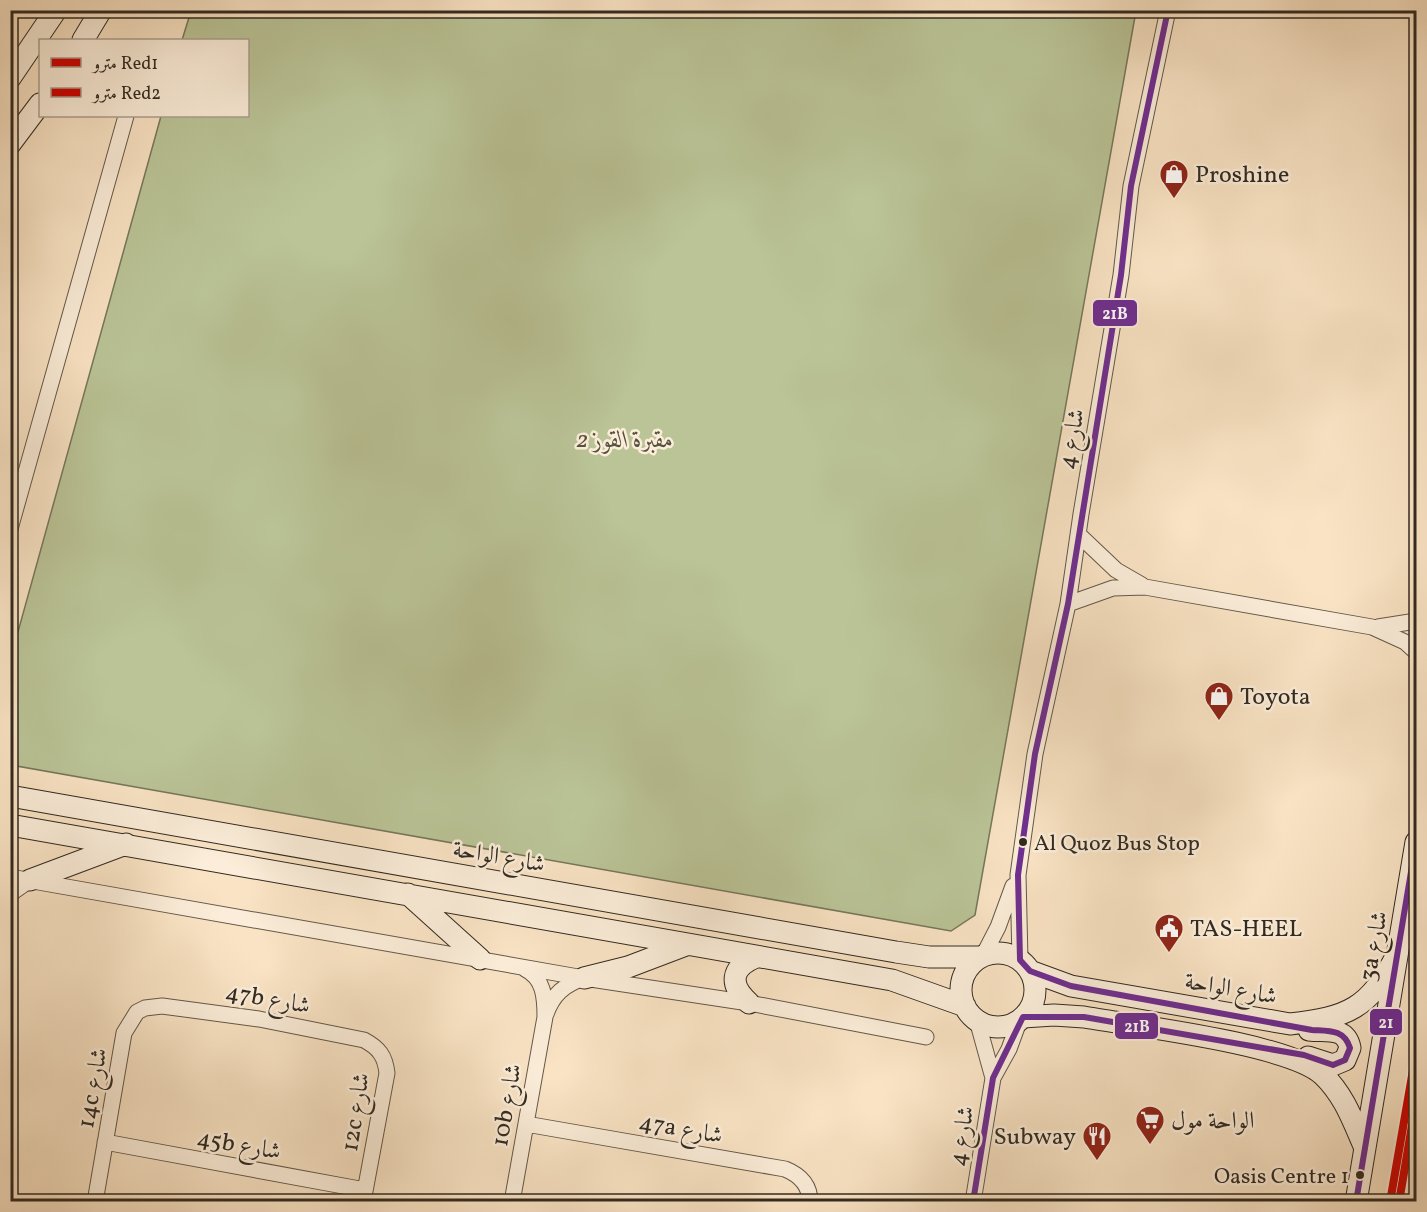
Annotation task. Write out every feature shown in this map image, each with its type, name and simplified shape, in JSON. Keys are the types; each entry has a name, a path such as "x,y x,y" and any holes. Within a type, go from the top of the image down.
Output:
{"street":[{"path":"10,78 56,10"},
{"path":"83,39 100,10"},
{"name":"شارع 4","path":"1025,965 1018,875 1035,754 1068,604 1121,275 1131,186 1168,10"},
{"path":"10,144 39,105"},
{"path":"10,529 126,117"},
{"path":"1078,534 1116,570 1145,587"},
{"path":"1068,604 1113,588 1145,587 1372,627 1406,642 1416,652"},
{"path":"1372,627 1416,621"},
{"name":"شارع الواحة","path":"10,796 904,953 982,957"},
{"path":"10,825 892,980 998,1026 1021,1018 1054,1015 1084,1017 1304,1056 1333,1065 1345,1060 1349,1054 1349,1041 1339,1032 1312,1030 1290,1024"},
{"name":"3a شارع","path":"1356,1202 1416,842"},
{"path":"10,894 20,878 79,864 126,844"},
{"name":"شارع 4","path":"982,957 998,927 1018,875"},
{"path":"20,878 584,978 749,1003 926,1037"},
{"path":"408,894 480,959"},
{"path":"584,978 628,967 689,944"},
{"path":"971,1013 962,984 965,974 982,957 1002,953 1025,965 1035,990 1029,1010 1021,1018"},
{"name":"شارع الواحة","path":"1025,965 1071,986 1290,1024 1324,1020 1353,1009 1375,990 1397,955"},
{"path":"749,1003 736,988 735,978 738,969 756,957"},
{"name":"10b شارع","path":"518,966 530,972 538,980 543,992 545,1017"},
{"name":"10b شارع","path":"512,1202 545,1017 554,996 562,988 584,978"},
{"name":"47b شارع","path":"162,1006 259,1019 364,1040"},
{"name":"14c شارع","path":"95,1202 126,1027 137,1012 145,1008 162,1006"},
{"name":"شارع 4","path":"971,1013 993,1078"},
{"name":"شارع 4","path":"973,1202 993,1078 1009,1049 1021,1018"},
{"name":"12c شارع","path":"364,1040 381,1053 387,1073 364,1196"},
{"path":"1275,1052 1322,1074 1340,1096 1364,1146"},
{"name":"47a شارع","path":"526,1124 785,1170 801,1178 807,1187 810,1202"},
{"name":"45b شارع","path":"105,1142 364,1196"}],"green space":[{"name":"مقبرة القوز 2","path":"191,11 1136,11 975,915 951,931 11,765 11,657 161,117 249,117 249,39 182,39"}],"metro line":[{"name":"Red1","path":"1390,1202 1416,1053"},
{"name":"Red2","path":"1399,1202 1416,1102"}],"transit line":[{"name":"21B","path":"973,1202 993,1078 1023,1017 1084,1017 1304,1055 1333,1065 1345,1060 1350,1048 1344,1037 1335,1032 1312,1030 1071,986 1030,971 1020,960 1018,875 1035,754 1068,604 1121,275 1131,186 1168,10"},
{"name":"21","path":"1356,1202 1416,842"}],"place":[{"name":"Proshine","path":"1174,200"},
{"name":"Toyota","path":"1219,722"},
{"name":"Al Quoz Bus Stop","path":"1023,842"},
{"name":"TAS-HEEL","path":"1169,954"},
{"name":"الواحة مول","path":"1150,1146"},
{"name":"Subway","path":"1097,1162"},
{"name":"Oasis Centre 1","path":"1360,1175"}]}
